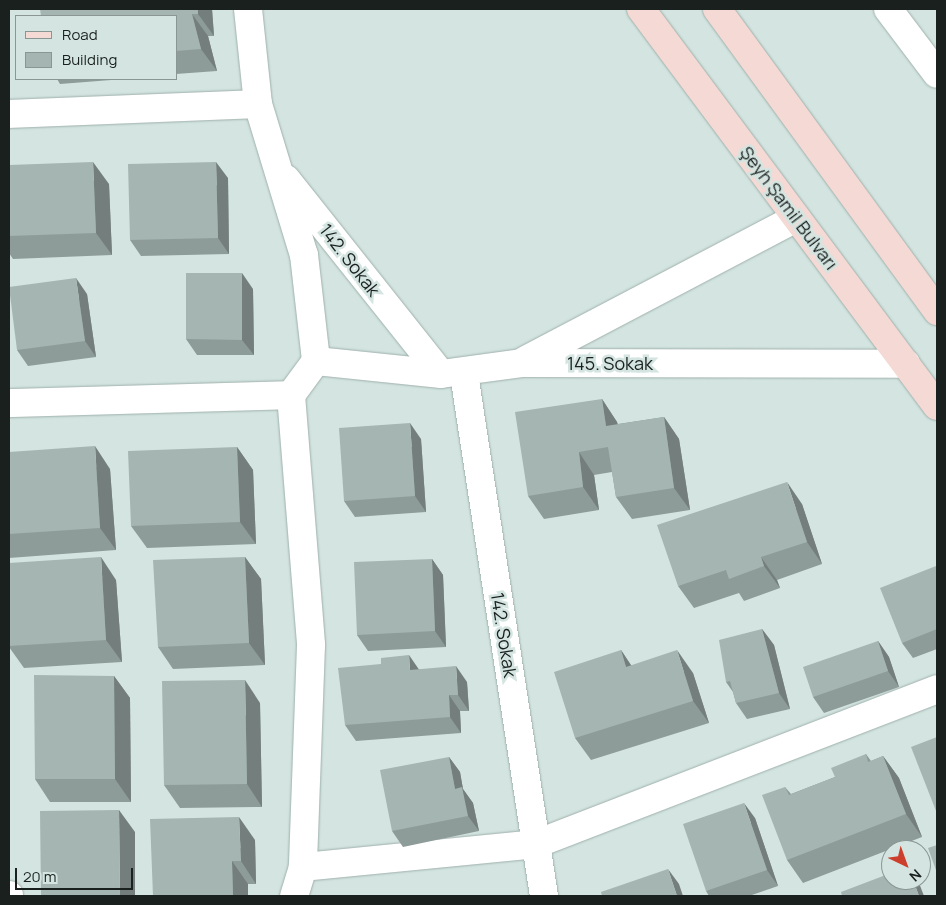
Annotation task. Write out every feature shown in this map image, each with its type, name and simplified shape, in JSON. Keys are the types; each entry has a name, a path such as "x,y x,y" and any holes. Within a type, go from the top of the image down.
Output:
{"main road":[{"name":"Şeyh Şamil Bulvarı","path":"641,9 937,406"},
{"path":"718,9 937,311"}],"street":[{"path":"248,9 258,104 304,255 316,361 291,395 311,645 303,867 294,896"},
{"path":"888,9 937,74"},
{"path":"9,114 258,104"},
{"name":"142. Sokak","path":"278,169 453,374 544,896"},
{"path":"521,363 796,218"},
{"name":"145. Sokak","path":"316,361 453,374 521,363 906,364"},
{"path":"9,403 291,395"},
{"path":"303,867 536,844 937,689"}],"building":[{"path":"40,9 198,9 198,14 192,14 201,49 178,51 178,15 41,15"},
{"path":"93,162 96,233 9,236 9,165"},
{"path":"216,162 218,238 130,240 128,164"},
{"path":"186,273 242,273 242,340 186,339"},
{"path":"76,278 85,341 17,350 9,287"},
{"path":"602,399 606,426 664,417 674,488 616,497 608,447 579,452 583,487 528,496 515,412"},
{"path":"410,423 415,496 344,501 339,428"},
{"path":"95,446 100,528 9,534 9,452"},
{"path":"237,447 240,522 131,526 128,451"},
{"path":"787,482 807,542 761,557 764,566 729,579 726,570 678,586 657,525"},
{"path":"101,557 106,640 9,646 9,563"},
{"path":"245,557 249,643 158,647 153,560"},
{"path":"432,559 435,631 357,635 354,562"},
{"path":"936,566 937,629 902,643 880,588"},
{"path":"762,629 779,693 736,703 730,681 726,682 719,640"},
{"path":"878,641 888,671 813,697 803,667"},
{"path":"621,650 626,667 677,650 693,701 575,738 554,672"},
{"path":"409,655 410,670 456,666 458,695 449,695 450,717 345,725 338,668 381,664 381,658"},
{"path":"34,675 114,676 115,779 35,779"},
{"path":"245,680 247,784 164,785 162,681"},
{"path":"937,737 937,810 936,811 911,747"},
{"path":"866,754 868,762 883,756 906,814 787,860 762,795 785,787 789,795 835,777 831,768"},
{"path":"449,757 455,789 462,787 468,816 392,831 380,770"},
{"path":"744,803 767,870 706,891 683,824"},
{"path":"119,810 120,896 41,896 40,811"},
{"path":"239,817 241,861 232,861 233,895 153,896 150,819"},
{"path":"937,845 937,873 931,856 931,847"},
{"path":"668,869 677,896 602,896 601,892"},
{"path":"881,877 881,890 917,890 919,896 842,896 841,892"}]}
